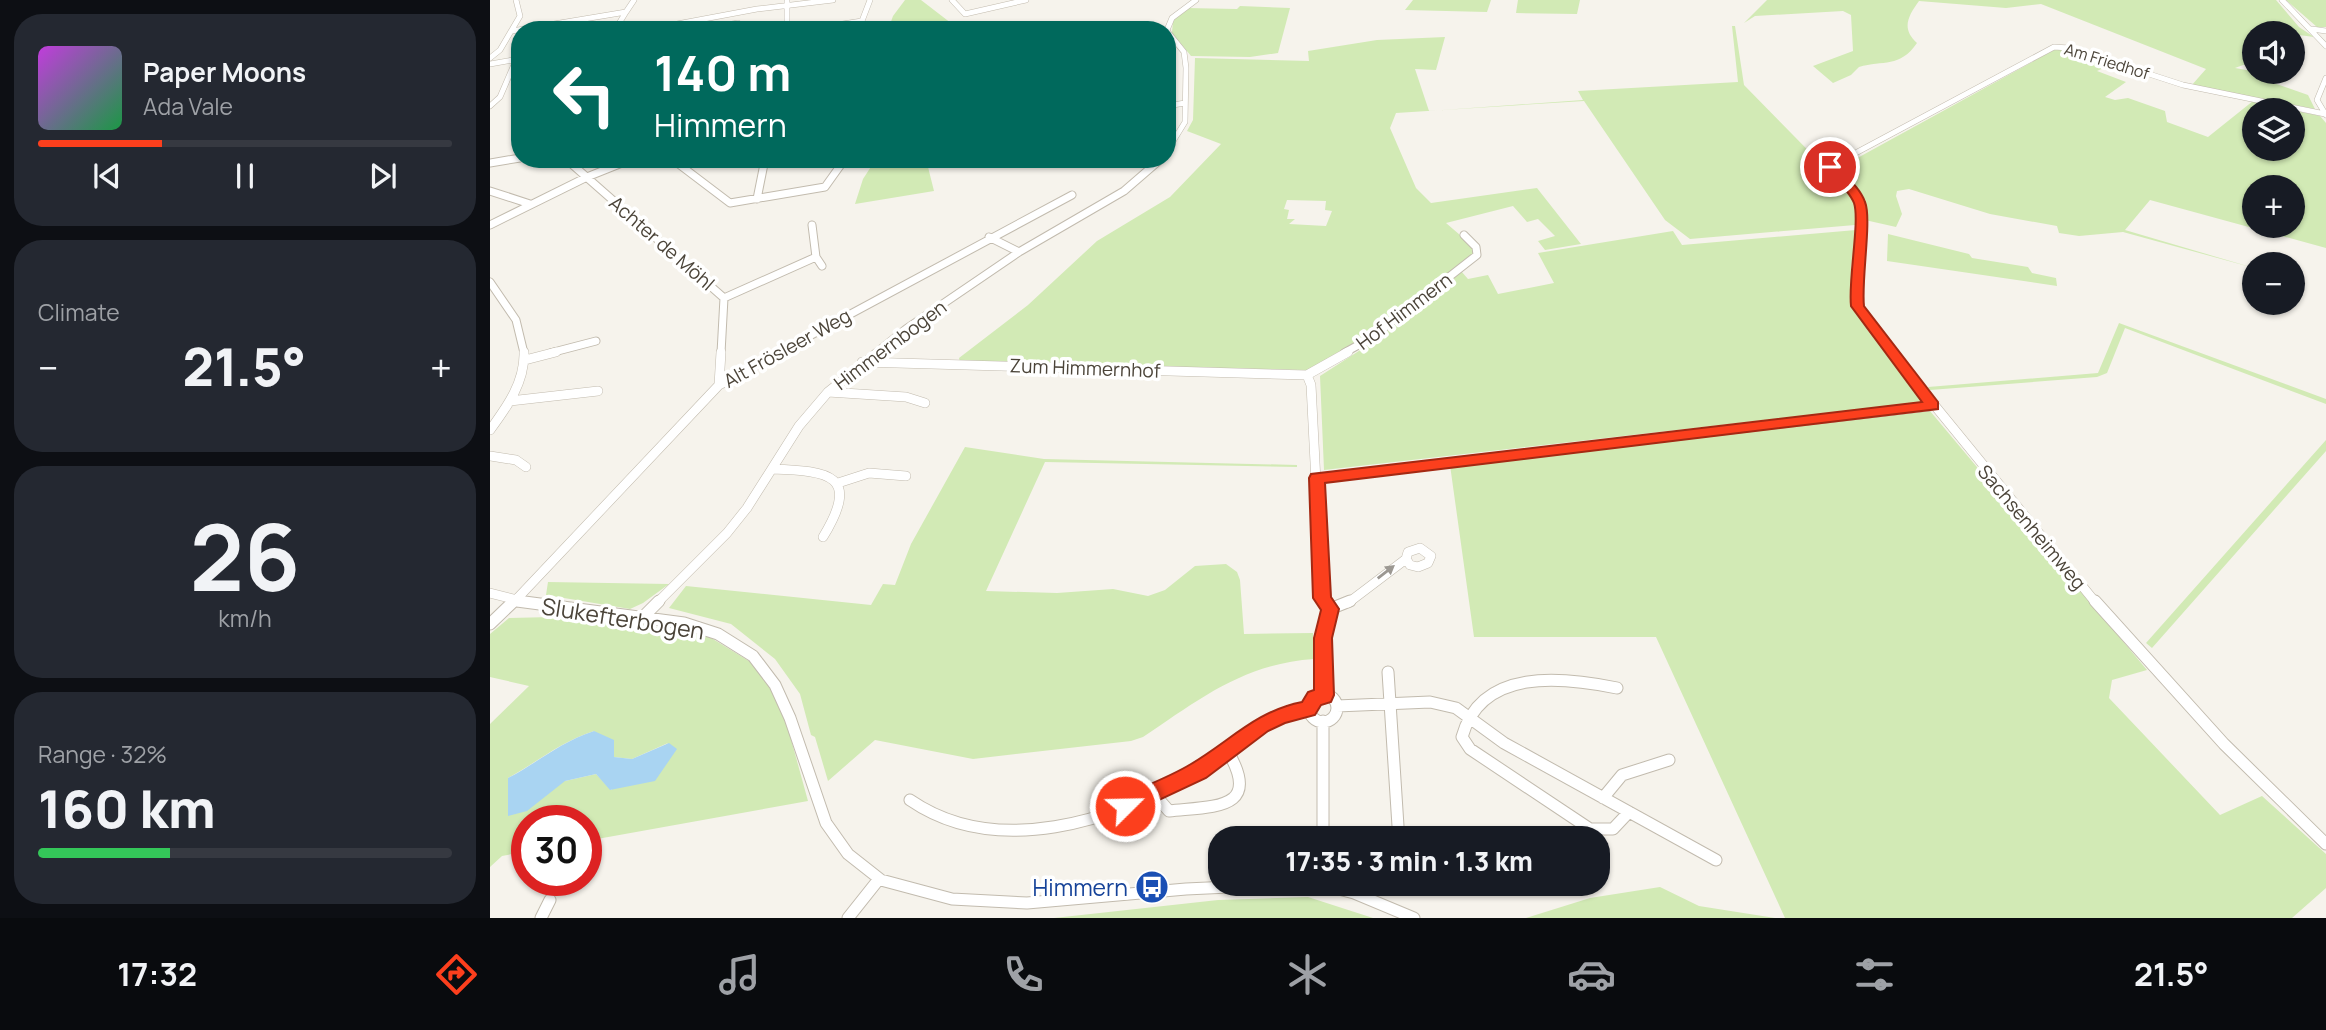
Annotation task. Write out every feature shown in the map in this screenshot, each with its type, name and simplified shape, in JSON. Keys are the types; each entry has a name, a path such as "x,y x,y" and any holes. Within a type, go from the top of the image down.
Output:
{"street":[{"path":"516,0 520,16 517,21"},
{"path":"620,21 634,0"},
{"path":"692,21 787,2 833,0"},
{"path":"862,21 870,0"},
{"path":"952,0 963,14 1026,0"},
{"path":"1171,21 1196,0"},
{"path":"2282,0 2326,46"},
{"path":"787,2 787,21"},
{"path":"572,21 626,12"},
{"path":"713,17 713,21"},
{"path":"2312,29 2325,30"},
{"path":"511,32 493,56 511,59"},
{"path":"1176,44 1185,57 1185,122 1176,137"},
{"name":"Am Friedhof","path":"1830,167 2054,47 2069,48 2183,85 2326,115"},
{"path":"490,64 511,61"},
{"path":"490,106 500,97 511,70"},
{"path":"2326,78 2317,100 2326,115"},
{"path":"1176,104 1185,103"},
{"path":"490,163 511,160"},
{"name":"Sachsenheimweg","path":"1830,167 1853,190 1861,204 1856,290 1858,306 1933,406 2132,644 2252,775 2326,844"},
{"name":"Achter de Möhl","path":"576,168 724,298 719,384"},
{"path":"490,225 610,168"},
{"path":"686,168 728,203 825,187 839,168"},
{"path":"757,199 763,168"},
{"name":"Himmernbogen","path":"642,618 727,533 772,470 799,426 828,392 862,362 1019,252 1109,201 1152,168"},
{"path":"490,191 530,204"},
{"name":"Alt Frösleer Weg","path":"490,624 516,601 699,410 719,384 989,237 1072,195"},
{"path":"812,225 816,257 822,266"},
{"name":"Hof Himmern","path":"1307,375 1371,338 1477,255 1476,247 1464,235"},
{"path":"989,237 1019,252"},
{"path":"724,298 816,257"},
{"path":"490,282 519,325 524,338 525,360 510,401 490,430"},
{"path":"525,360 596,341"},
{"name":"Zum Himmernhof","path":"862,362 1307,375"},
{"path":"1307,375 1311,385 1322,598 1330,609 1323,638 1324,695"},
{"path":"510,401 598,391"},
{"path":"828,392 906,397 925,402"},
{"path":"1317,478 1933,406"},
{"path":"490,456 516,460 526,467"},
{"path":"772,470 822,472 838,483 841,490 835,517 823,537"},
{"path":"838,483 869,473 906,476"},
{"path":"1330,609 1348,603 1406,559"},
{"name":"Slukefterbogen","path":"490,593 516,601 699,627 737,643 761,663 776,683 787,708 822,820 836,839 879,879 915,895 966,907 1012,913 1179,890 1208,889"},
{"path":"1388,672 1398,826"},
{"path":"1575,826 1470,750 1462,737 1471,717 1503,688 1530,679 1579,680 1617,688"},
{"path":"910,800 946,821 990,830 1051,826 1085,818 1154,794 1198,771 1271,719 1308,709 1315,698 1324,695 1333,698 1338,706"},
{"path":"1338,706 1441,703 1471,717 1504,743 1716,860"},
{"path":"1308,709 1313,718 1323,721 1332,718 1338,706"},
{"path":"1322,826 1323,721"},
{"path":"1154,794 1169,811 1225,804 1233,799 1244,785 1244,776 1227,750"},
{"path":"1603,798 1622,775 1669,760"},
{"path":"1610,832 1616,830 1629,812"},
{"path":"848,918 879,879"},
{"name":"Slukefterbogen","path":"1358,896 1414,918"},
{"path":"541,918 550,900"}],"green space":[{"path":"905,0 921,0 948,21 891,21"},
{"path":"1413,0 1491,0 1487,12 1405,10"},
{"path":"1518,0 1580,0 1577,14 1516,13"},
{"path":"1767,0 2276,0 2294,21 2242,21 2242,65 2235,68 2242,69 2242,84 2276,84 2308,95 2315,109 2305,107 2305,98 2256,98 2191,86 2206,69 2041,4 2006,8 1919,1 1908,22 1909,33 1917,43 1911,51 1898,60 1859,67 1851,75 1833,83 1813,66 1853,51 1851,15 1843,11 1755,16 1744,23"},
{"path":"2286,0 2326,0 2326,27 2317,27"},
{"path":"1240,6 1290,8 1278,53 1250,57 1191,56 1176,38 1176,21 1173,20 1186,8 1237,9"},
{"path":"1732,26 1735,26 1744,85 1850,193 1856,204 1855,225 1690,239 1665,220 1584,101 1443,110 1583,100 1578,91 1738,82"},
{"path":"1445,37 1436,70 1415,69 1429,111 1396,113 1390,128 1416,188 1431,203 1537,188 1581,244 1545,250 1538,241 1555,236 1538,219 1527,222 1513,206 1446,223 1474,247 1473,254 1374,332 1307,370 960,362 959,358 1028,305 1097,241 1170,197 1221,144 1187,131 1193,120 1195,58 1309,61 1308,51 1377,40","holes":["1287,200 1326,201 1325,210 1332,211 1326,226 1289,224 1295,219 1287,219 1289,210 1284,209"]},
{"path":"2054,50 2068,50 2112,64 2097,71 2126,82 2105,97 2115,100 2128,98 2165,111 2167,122 2208,137 2242,110 2242,161 2305,161 2305,113 2320,116 2326,123 2326,248 2289,238 2305,238 2305,175 2242,175 2242,225 2150,200 2125,230 2242,265 2123,232 2079,236 2059,233 2057,226 1990,214 1909,189 1897,191 1902,214 1896,227 1865,220 1863,195 1841,171 1841,167"},
{"path":"870,168 928,168 934,191 855,204 863,179"},
{"path":"1856,230 1851,269 1852,307 1923,402 1324,470 1320,376 1379,338 1461,271 1468,279 1488,275 1498,294 1554,283 1538,253 1673,231 1682,245"},
{"path":"1888,234 1969,254 1972,258 2028,267 2032,273 2056,278 2057,286 1887,261"},
{"path":"2119,323 2326,399 2326,404 2125,328 2107,373 2097,377 1930,390 1928,387 2098,373"},
{"path":"1930,411 2147,670 2112,680 2109,698 2220,815 2262,796 2326,854 2326,888 2292,918 1785,918 1656,637 1474,637 1450,465"},
{"path":"2326,440 2326,451 2152,648 2146,643"},
{"path":"965,447 1044,459 1297,465 1045,462 986,591 1057,593 1113,589 1148,596 1165,590 1195,566 1226,564 1237,572 1240,580 1244,634 1313,633 1314,659 1289,662 1244,676 1203,697 1143,737 1131,741 973,759 875,740 828,781 800,694 775,659 731,624 669,608 686,586 871,605 883,584 895,585 911,544"},
{"path":"548,582 669,584 630,609 546,595"},
{"path":"553,617 645,625 708,636 757,666 783,710 808,801 602,838 602,805 511,805 511,854 502,856 490,867 490,724 529,686 490,677 490,634 509,618","holes":["594,731 613,757 632,759 668,743 611,790 596,774 565,781 508,778 560,746"]},
{"path":"1660,887 1699,906 1775,918 1526,918 1590,898"},
{"path":"1308,897 1373,918 1054,918 1218,900"}],"water":[{"path":"594,731 614,740 614,757 632,759 669,743 677,749 655,781 610,790 596,774 565,781 535,805 511,805 511,815 508,816 508,778 560,746"}],"place":[{"name":"Himmern","path":"1152,887"}],"route":[{"path":"1125,806 1198,771 1261,725 1282,714 1308,709 1311,701 1324,695 1323,638 1330,609 1322,598 1317,478 1933,406 1858,306 1856,290 1861,204 1853,190 1830,167"}]}
